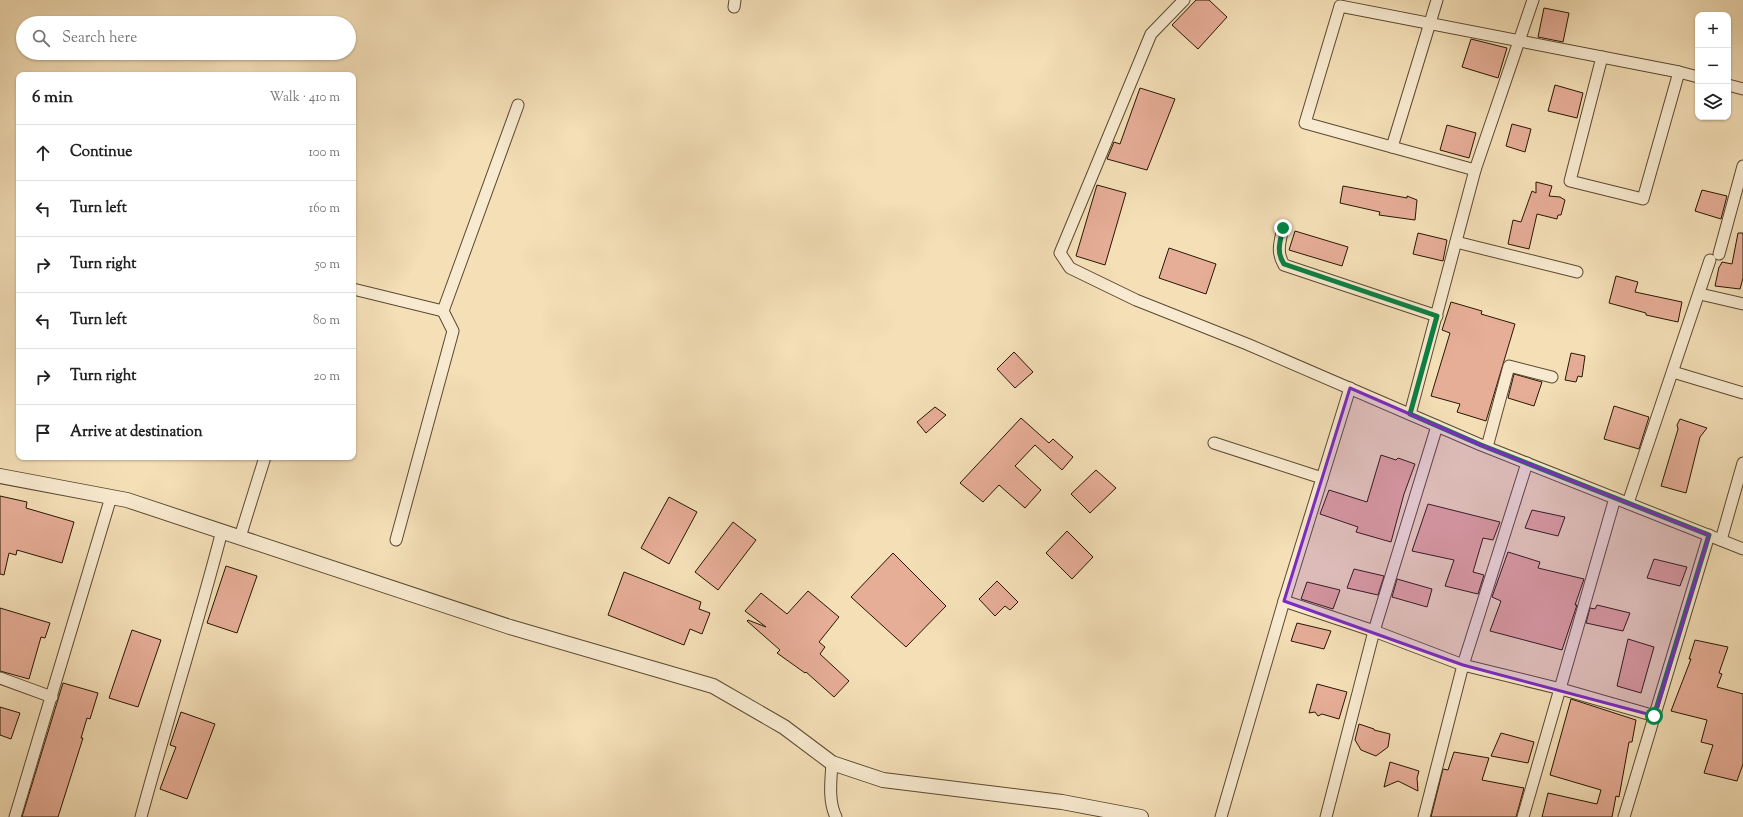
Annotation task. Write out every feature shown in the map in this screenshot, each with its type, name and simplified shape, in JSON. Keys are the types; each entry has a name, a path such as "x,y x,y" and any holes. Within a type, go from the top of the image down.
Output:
{"street":[{"path":"1184,0 1151,34 1060,253 1070,268 1136,300 1247,344 1486,447 1743,549"},
{"path":"1392,147 1437,0"},
{"path":"1410,414 1475,170 1533,0"},
{"path":"1475,170 1305,123 1340,6 1695,76"},
{"path":"1602,57 1570,181 1643,199 1679,72"},
{"path":"1731,86 1743,89"},
{"path":"396,540 453,331 443,311 518,105"},
{"path":"1628,503 1714,257 1742,170"},
{"path":"1283,228 1279,248 1280,258 1284,264 1437,316"},
{"path":"1456,242 1577,272"},
{"path":"356,290 443,311"},
{"path":"1700,294 1743,304"},
{"path":"1486,447 1508,366 1552,377"},
{"path":"1673,372 1743,393"},
{"path":"1221,817 1284,601 1350,388"},
{"path":"1326,817 1374,631 1437,426"},
{"path":"1214,443 1322,478"},
{"path":"240,537 263,460"},
{"path":"1424,817 1463,665 1527,463"},
{"path":"1721,540 1743,463"},
{"path":"0,476 127,500 510,627 713,686 784,728 832,763 883,780 1062,802 1141,817"},
{"path":"15,817 111,497"},
{"path":"1523,817 1615,498"},
{"path":"141,817 168,720 203,606 222,531"},
{"path":"1624,817 1709,535"},
{"path":"1284,601 1374,631 1463,665 1561,689 1654,716"},
{"path":"0,678 52,697"},
{"path":"832,763 830,791 833,812 836,817"}],"highlighted area":[{"path":"1350,388 1481,445 1709,535 1655,716 1463,665 1284,601"}],"building":[{"path":"1196,0 1209,0 1227,17 1198,49 1172,25"},
{"path":"1544,8 1569,13 1563,42 1538,37"},
{"path":"1471,39 1507,48 1498,78 1462,67"},
{"path":"1555,85 1583,93 1577,118 1548,111"},
{"path":"1140,88 1175,99 1147,170 1107,159 1114,142 1120,144"},
{"path":"1512,124 1531,129 1525,152 1506,146"},
{"path":"1447,125 1476,133 1469,158 1440,150"},
{"path":"1536,182 1552,186 1549,196 1560,197 1565,200 1561,215 1558,215 1557,219 1537,214 1529,249 1508,244 1513,220 1521,222 1532,191 1536,193"},
{"path":"1097,185 1126,193 1105,265 1076,256"},
{"path":"1343,186 1407,198 1407,196 1417,200 1415,220 1379,215 1380,212 1340,203"},
{"path":"1702,190 1727,196 1721,219 1695,211"},
{"path":"1295,231 1348,247 1342,266 1289,250"},
{"path":"1418,233 1447,240 1443,261 1413,254"},
{"path":"1738,233 1743,233 1743,278 1740,289 1715,286 1719,267 1722,262 1732,264"},
{"path":"1169,248 1216,264 1206,294 1159,278"},
{"path":"1616,276 1638,282 1635,292 1682,302 1678,322 1646,315 1646,313 1609,303"},
{"path":"1451,302 1482,311 1481,314 1515,324 1486,421 1457,412 1460,404 1431,396 1450,333 1442,330"},
{"path":"1014,352 1033,372 1015,388 997,369"},
{"path":"1571,353 1585,356 1582,377 1578,376 1576,382 1565,380"},
{"path":"1514,374 1542,382 1534,406 1508,398"},
{"path":"1614,406 1649,417 1639,449 1604,439"},
{"path":"935,407 946,415 926,433 917,422"},
{"path":"1021,418 1049,443 1053,439 1073,457 1062,470 1035,445 1015,466 1041,490 1025,508 999,485 983,502 960,483"},
{"path":"1680,419 1707,428 1700,437 1686,493 1661,486 1678,429 1677,425"},
{"path":"1381,455 1396,460 1398,458 1415,464 1404,494 1391,542 1356,532 1358,527 1320,514 1329,490 1367,502"},
{"path":"1096,470 1116,488 1090,513 1071,494"},
{"path":"0,496 27,502 26,508 74,522 62,563 17,550 16,555 9,553 4,575 0,574"},
{"path":"669,497 697,512 669,564 641,548"},
{"path":"1428,504 1500,522 1493,540 1483,538 1473,572 1484,575 1478,594 1445,586 1454,560 1412,551"},
{"path":"1532,510 1565,517 1558,536 1525,528"},
{"path":"733,522 756,540 718,590 695,572"},
{"path":"1067,531 1093,557 1072,579 1046,553"},
{"path":"1508,552 1540,562 1538,568 1584,579 1562,650 1490,631 1501,601 1492,597"},
{"path":"893,553 946,606 906,647 851,597"},
{"path":"1654,559 1687,567 1680,586 1647,578"},
{"path":"226,566 257,576 237,633 207,623"},
{"path":"1354,569 1384,576 1378,595 1347,588"},
{"path":"624,572 701,602 699,609 710,613 702,634 690,629 684,645 608,615"},
{"path":"1397,579 1432,589 1427,607 1392,597"},
{"path":"997,581 1018,602 1010,610 1005,606 995,616 979,599"},
{"path":"1307,582 1340,590 1333,609 1301,599"},
{"path":"808,591 839,617 819,642 825,647 820,654 849,681 834,697 806,672 805,673 777,653 780,650 747,621 748,620 766,627 745,611 761,593 787,614"},
{"path":"1597,605 1630,613 1623,631 1586,623 1590,608 1595,609"},
{"path":"0,608 50,623 45,638 41,637 29,679 0,671"},
{"path":"1297,623 1331,631 1324,649 1291,641"},
{"path":"132,630 161,640 138,707 109,698"},
{"path":"1628,639 1654,647 1641,693 1617,686"},
{"path":"1695,640 1728,647 1719,673 1722,674 1717,687 1743,694 1743,764 1737,781 1704,773 1713,745 1701,742 1707,720 1671,711 1691,659 1689,659"},
{"path":"63,683 98,693 90,719 87,718 81,738 83,738 58,817 22,817"},
{"path":"1317,684 1347,692 1339,719 1322,714 1318,716 1315,712 1309,713"},
{"path":"1571,699 1636,720 1632,742 1629,742 1619,797 1616,796 1612,817 1542,817 1548,793 1597,804 1601,790 1550,775"},
{"path":"0,707 20,713 11,739 0,735"},
{"path":"181,712 215,724 187,799 160,789 176,747 170,745"},
{"path":"1359,724 1390,734 1388,747 1376,756 1361,750 1355,740"},
{"path":"1501,733 1534,742 1528,763 1491,756"},
{"path":"1454,752 1489,758 1482,780 1524,788 1516,817 1431,817 1443,769 1448,770"},
{"path":"1390,762 1419,771 1417,778 1418,791 1398,781 1384,787"}],"route":[{"path":"1283,228 1279,248 1280,258 1284,264 1437,316 1410,414 1481,445 1709,535 1654,716"}]}
